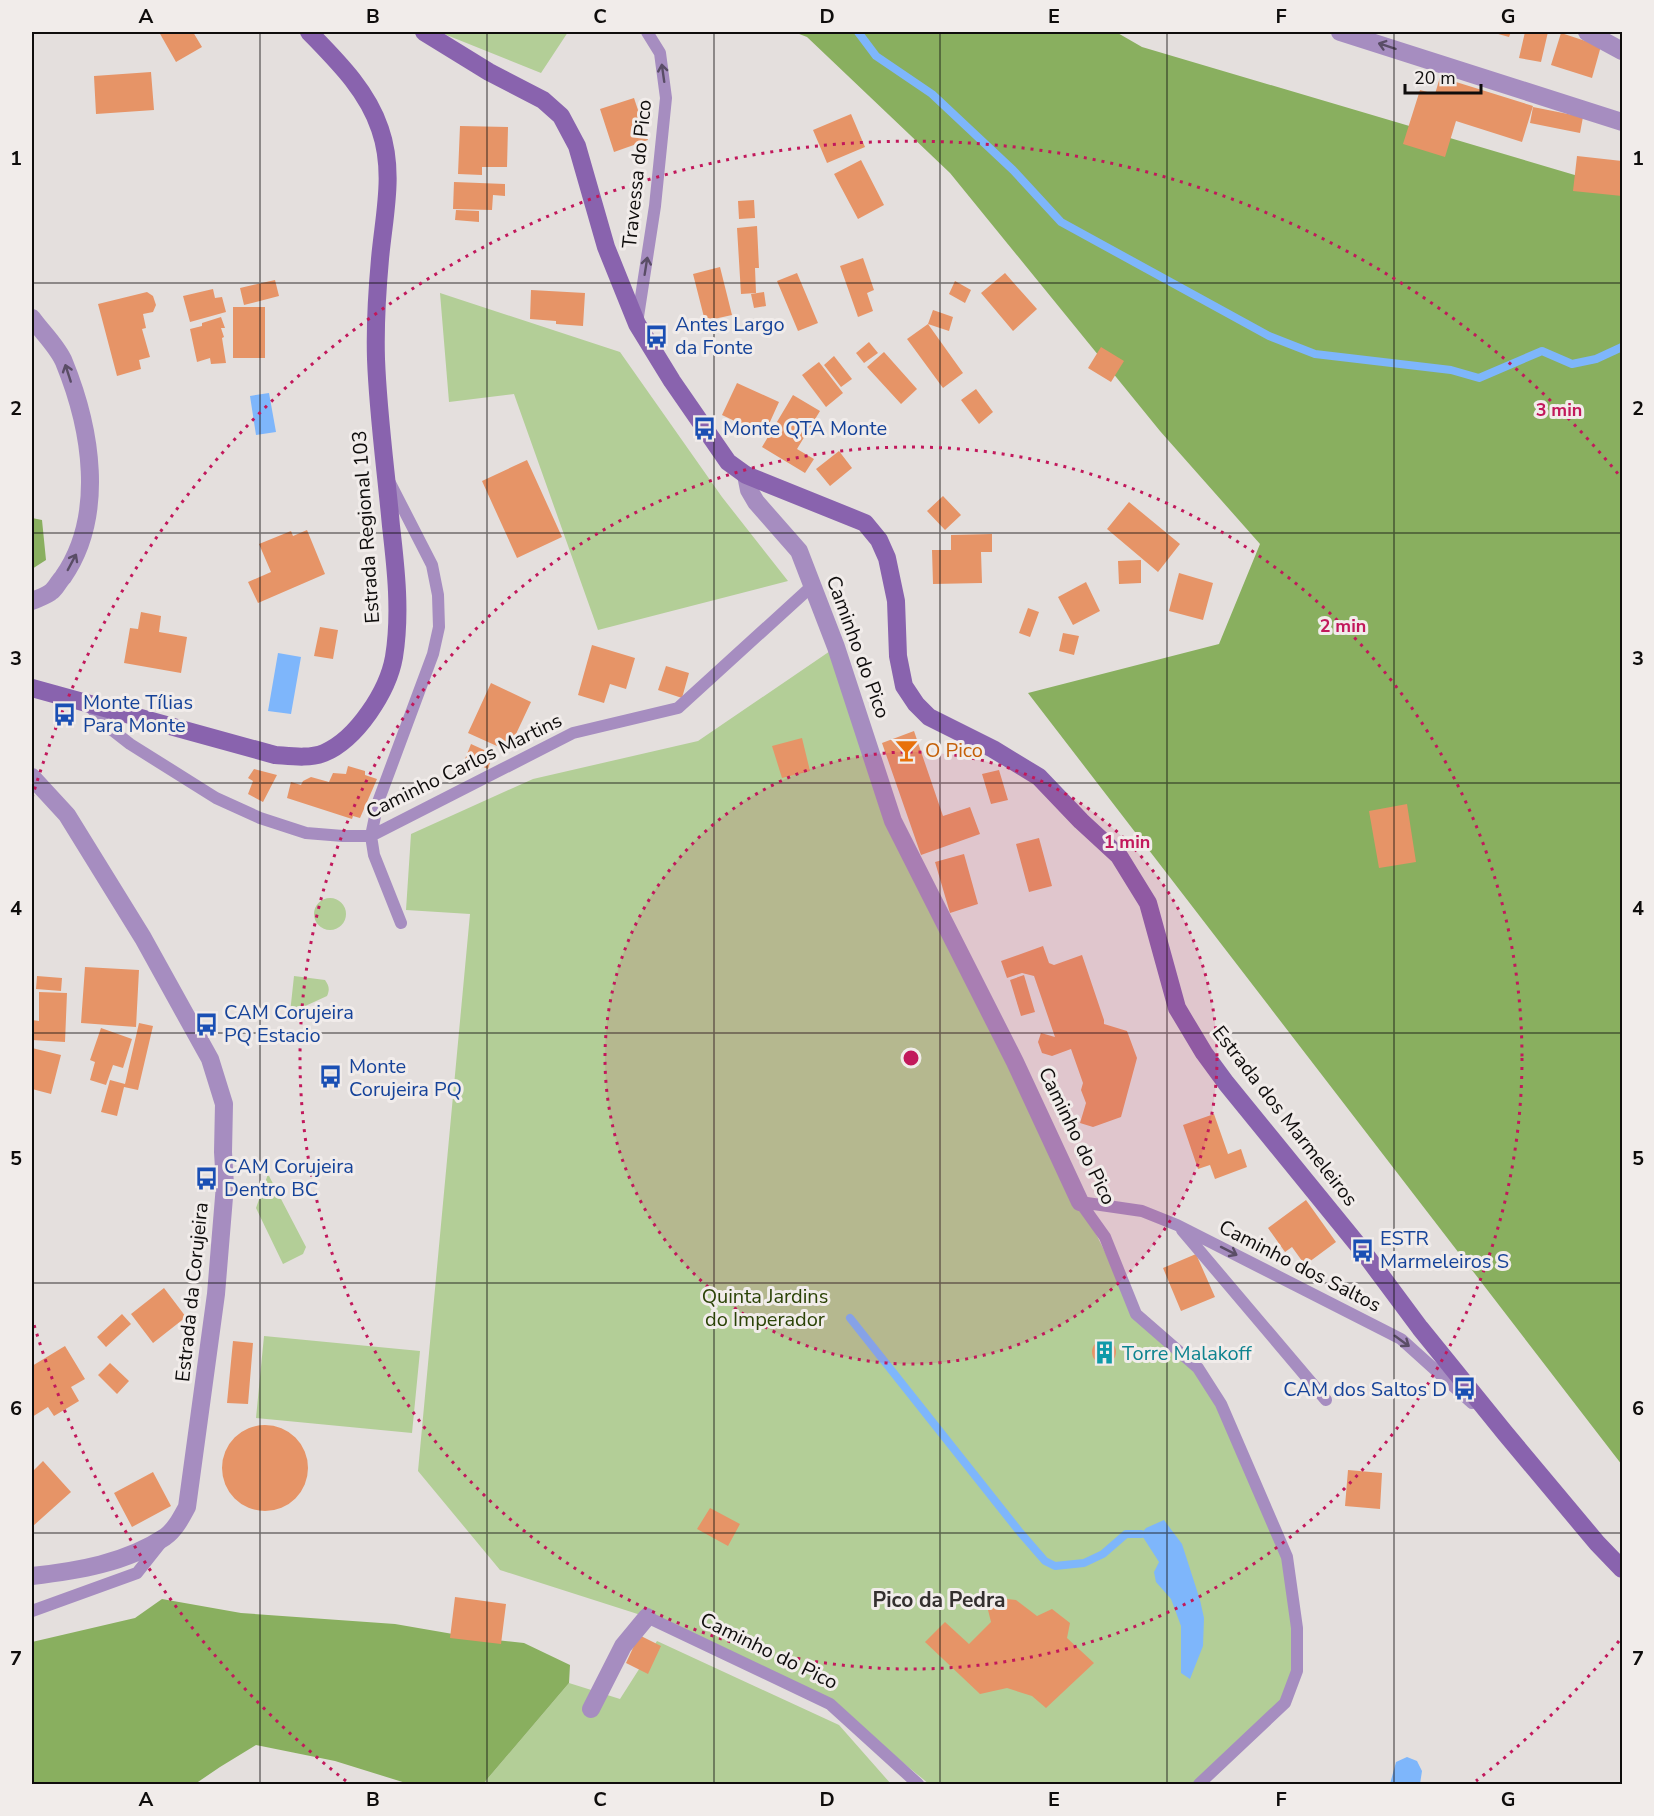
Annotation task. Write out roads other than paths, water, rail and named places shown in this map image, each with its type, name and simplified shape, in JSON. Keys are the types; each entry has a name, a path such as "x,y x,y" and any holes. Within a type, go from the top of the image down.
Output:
{"main road":[{"name":"Estrada Regional 103","path":"32,688 274,755 297,757 322,753 337,746 354,731 380,696 387,680 394,659 396,635 396,570 376,361 380,258 387,206 386,150 372,109 356,83 309,32"},
{"name":"Estrada dos Marmeleiros","path":"424,32 489,72 543,100 561,116 578,146 606,247 637,324 672,381 728,462 746,475 865,523 879,540 887,558 896,601 898,656 904,686 916,704 928,717 993,749 1039,777 1119,856 1148,903 1177,1008 1204,1053 1482,1404 1597,1543 1623,1569"}],"street":[{"path":"1340,32 1623,122"},
{"path":"1587,32 1623,51"},
{"path":"32,318 63,360 81,415 90,467 89,507 82,541 69,568 51,592 32,601"},
{"name":"Caminho do Pico","path":"746,475 749,490 756,502 799,551 840,657 893,821 1015,1062 1080,1202"},
{"name":"Estrada da Corujeira","path":"32,777 67,815 143,938 210,1059 224,1104 225,1185 216,1294 187,1507 178,1523 166,1536 126,1556 77,1571 32,1576"},
{"path":"591,1709 623,1646 647,1617"}],"lane":[{"name":"Travessa do Pico","path":"637,324 657,195 666,98 660,53 647,32"},
{"path":"386,474 432,565 438,595 439,627 429,664 378,802 371,836 374,855 401,923"},
{"name":"Caminho Carlos Martins","path":"86,703 107,726 130,744 216,798 260,819 306,833 371,836 573,733 678,708 812,586"},
{"name":"Caminho dos Saltos","path":"1080,1202 1142,1211 1177,1225 1401,1339 1473,1403 1482,1404"},
{"name":"Caminho do Pico","path":"1080,1202 1105,1237 1136,1314 1198,1368 1221,1404 1287,1557 1298,1628 1297,1671 1285,1703 1199,1785"},
{"path":"1177,1225 1326,1400"},
{"path":"32,1611 137,1574 166,1536"},
{"name":"Caminho do Pico","path":"647,1617 830,1704 918,1785"}],"water":[{"path":"269,393 276,432 256,435 250,396"},
{"path":"278,653 301,657 291,714 268,711"},
{"path":"1164,1520 1182,1544 1204,1618 1203,1646 1190,1679 1181,1673 1181,1626 1171,1599 1156,1582 1154,1572 1159,1562 1141,1534 1146,1528"},
{"path":"1407,1757 1417,1761 1422,1771 1420,1784 1390,1784 1396,1762"}],"waterway":[{"path":"858,32 876,56 932,94 1013,170 1061,222 1269,336 1315,354 1451,370 1479,378 1542,351 1572,364 1596,359 1622,347"},
{"path":"850,1318 1045,1561 1055,1566 1084,1563 1103,1554 1126,1534 1141,1534"}],"place":[{"name":"Antes Largo da Fonte","path":"657,336"},
{"name":"Monte QTA Monte","path":"705,428"},
{"name":"Monte Tílias Para Monte","path":"65,714"},
{"name":"O Pico","path":"907,750"},
{"name":"CAM Corujeira PQ Estacio","path":"206,1024"},
{"name":"Monte Corujeira PQ","path":"331,1077"},
{"name":"CAM Corujeira Dentro BC","path":"206,1178"},
{"name":"ESTR Marmeleiros S","path":"1362,1250"},
{"name":"Torre Malakoff","path":"1104,1353"},
{"name":"CAM dos Saltos D","path":"1465,1389"}],"district":[{"name":"Pico da Pedra","path":"939,1600"}],"park label":[{"name":"Quinta Jardins do Imperador","path":"765,1308"}]}
